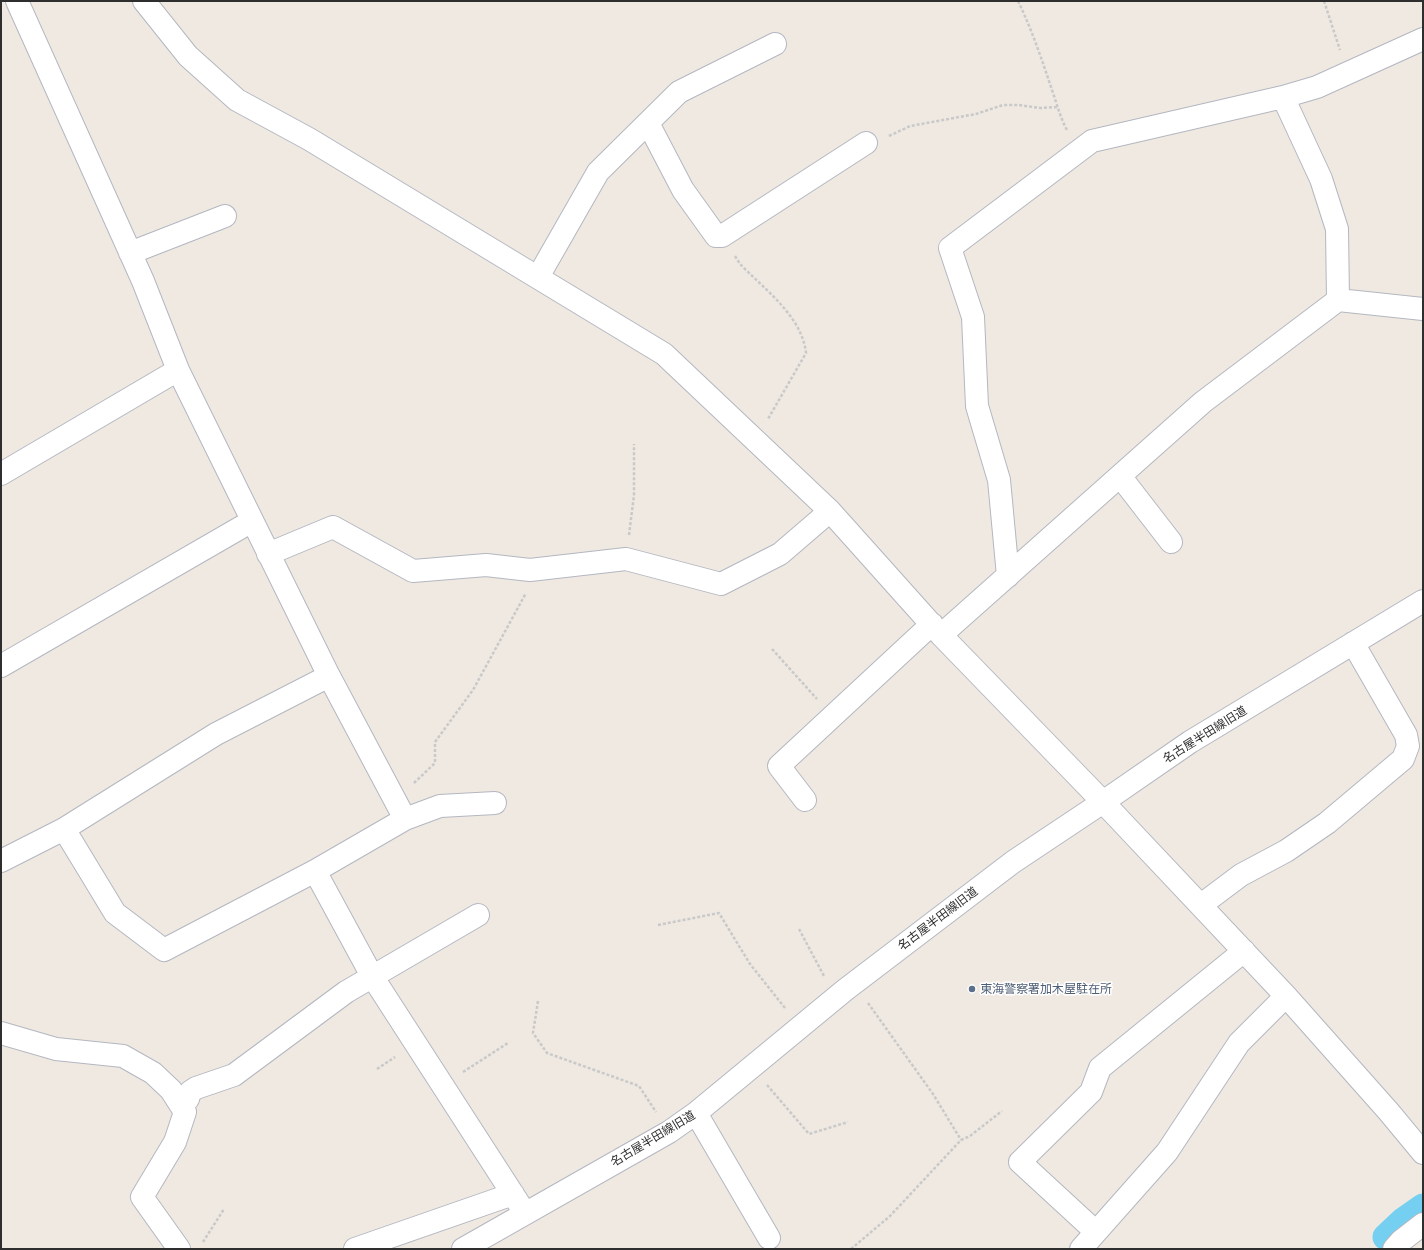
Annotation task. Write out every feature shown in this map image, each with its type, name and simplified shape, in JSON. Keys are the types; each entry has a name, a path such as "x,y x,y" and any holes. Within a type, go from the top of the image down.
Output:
{"street":[{"path":"17,1 130,253 178,370 328,676 404,820"},
{"path":"144,1 188,56 237,100 309,139 664,354 830,511 937,630 1103,802 1286,996 1389,1112 1423,1153"},
{"path":"1008,576 999,480 976,406 973,317 950,248 1092,141 1283,97 1318,87 1423,39"},
{"path":"538,277 598,172 679,92 775,44"},
{"path":"1283,97 1321,178 1337,229 1338,300"},
{"path":"648,123 683,190 716,236 722,236 866,143"},
{"path":"130,253 225,216"},
{"path":"805,800 779,766 833,716 937,630 1008,576 1203,402 1338,300 1423,309"},
{"path":"1,474 178,370"},
{"path":"1120,476 1171,542"},
{"path":"268,554 333,527 413,571 486,565 530,570 626,559 721,584 780,554 830,511"},
{"path":"1,666 252,522"},
{"name":"名古屋半田線旧道","path":"463,1249 668,1132 696,1113 852,985 1013,862 1190,742 1423,601"},
{"path":"1201,905 1241,875 1286,851 1327,823 1402,759 1408,746 1406,735 1353,643"},
{"path":"1,861 64,829 216,734 328,676"},
{"path":"64,829 115,913 164,950 315,871 404,820 440,806 494,803"},
{"path":"315,871 372,976 525,1213"},
{"path":"180,1104 188,1099 190,1092 196,1088 234,1075 346,992 478,915"},
{"path":"1096,1232 1020,1162 1091,1092 1100,1068 1244,951"},
{"path":"1081,1249 1167,1152 1239,1043 1286,996"},
{"path":"1,1033 56,1049 123,1056 153,1073 170,1090 185,1112 175,1142 142,1197 179,1249"},
{"path":"696,1113 769,1238"},
{"path":"355,1249 513,1194"},
{"path":"1394,1249 1401,1241 1423,1224"}],"path":[{"path":"1018,1 1028,23 1059,115 1079,152"},
{"path":"1324,1 1341,52 1347,52"},
{"path":"866,143 892,135 910,126 976,114 1003,105 1019,105 1040,108 1057,106"},
{"path":"722,236 740,264 788,313 799,328 805,343 806,353 768,419 769,424"},
{"path":"626,559 634,496 634,444"},
{"path":"409,788 435,763 435,742 473,690 531,583 530,570"},
{"path":"772,649 833,716"},
{"path":"658,925 719,913 750,964 770,992 801,1027"},
{"path":"799,929 835,999"},
{"path":"852,985 875,1010 933,1094 961,1140"},
{"path":"538,1001 533,1033 547,1053 639,1086 668,1132"},
{"path":"443,1086 508,1043"},
{"path":"752,1067 809,1134 848,1122"},
{"path":"851,1249 890,1216 961,1140 970,1136 1002,1110"},
{"path":"203,1242 224,1209"}],"waterway":[{"path":"1386,1237 1403,1221 1423,1207"}],"place":[{"name":"東海警察署加木屋駐在所","path":"972,989"}]}
